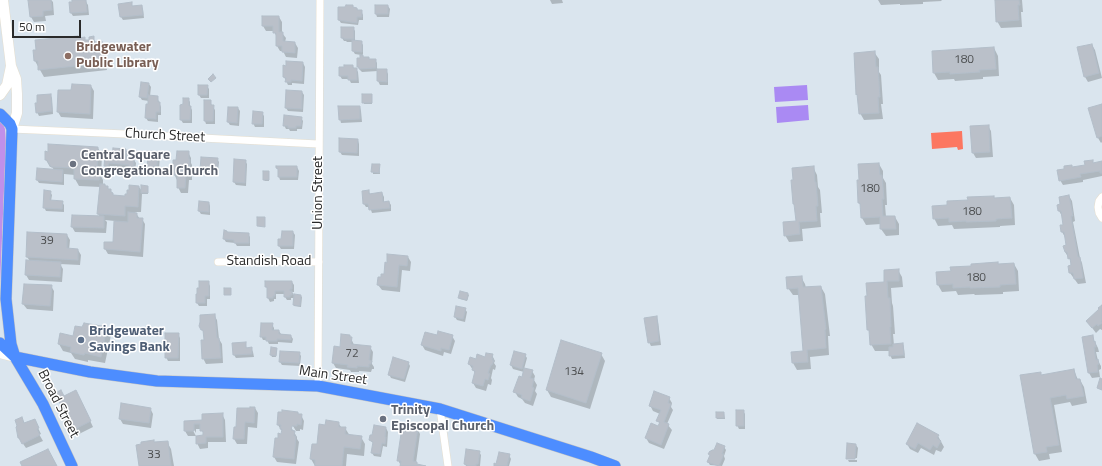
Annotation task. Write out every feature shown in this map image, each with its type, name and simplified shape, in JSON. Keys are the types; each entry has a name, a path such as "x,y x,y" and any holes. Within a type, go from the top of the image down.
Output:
{"main road":[{"path":"3,0 12,66 16,79 17,94 17,113 12,129 6,299 11,344 16,357"},
{"path":"0,96 7,85 12,66"},
{"path":"0,114 10,124 12,129"},
{"path":"0,299 7,286"},
{"path":"0,343 16,357"},
{"path":"0,353 16,357"},
{"name":"Main Street","path":"16,357 87,371 157,381 318,386 440,409 615,466"},
{"name":"Broad Street","path":"16,357 43,404 72,466"}],"street":[{"name":"Union Street","path":"318,386 318,144 320,0"},
{"name":"Church Street","path":"12,129 318,144"},
{"path":"1102,197 1099,201 1098,207 1102,218"},
{"name":"Standish Road","path":"218,262 319,262"},
{"path":"440,409 448,466"}],"shaded area":[{"path":"807,85 808,100 775,102 774,87"},
{"path":"808,105 809,120 777,123 776,107"},
{"path":"0,121 5,129 6,143 0,285"},
{"path":"962,131 963,149 958,150 957,147 932,149 931,133"}],"building":[{"path":"28,0 51,0 52,10 43,11 43,16 30,17"},
{"path":"72,0 86,0 87,12 70,13 69,2 72,2"},
{"path":"995,0 1019,0 1019,20 996,22"},
{"path":"132,2 132,6 142,5 143,15 120,17 118,4"},
{"path":"346,5 353,5 353,7 357,8 357,10 362,10 362,17 357,17 357,23 338,20 338,7 345,7"},
{"path":"375,5 388,5 388,14 375,14"},
{"path":"262,16 279,16 279,32 283,32 283,41 295,42 295,53 282,52 282,46 276,46 276,33 273,33 273,26 262,26"},
{"path":"341,27 354,27 354,39 341,38"},
{"name":"Bridgewater Public Library","path":"78,36 79,38 85,37 85,40 89,40 89,37 94,36 94,42 102,41 104,63 38,70 38,61 34,61 33,50 36,50 35,40"},
{"path":"352,40 362,41 362,52 352,51"},
{"path":"1092,44 1099,73 1084,77 1077,47"},
{"path":"994,47 996,69 979,70 980,72 950,74 950,72 933,73 932,51"},
{"path":"875,51 876,67 878,67 880,97 878,97 879,113 859,114 857,94 856,95 854,53"},
{"path":"360,55 363,55 363,57 369,57 369,59 376,59 376,68 359,69 359,67 357,67 357,58 360,58"},
{"path":"286,61 303,62 302,81 291,80 291,82 285,82 286,78 283,77 283,65 286,66"},
{"path":"344,65 353,65 353,68 357,68 357,80 348,80 348,76 339,76 339,67 344,67"},
{"path":"377,69 387,69 387,82 377,81"},
{"path":"213,74 216,78 211,82 208,79"},
{"path":"141,82 149,83 147,98 139,97"},
{"path":"72,84 91,85 90,114 57,112 58,90 71,90"},
{"path":"198,85 208,85 207,95 198,95"},
{"path":"286,90 302,91 302,109 285,108"},
{"path":"51,94 52,111 36,113 35,103 37,103 37,95"},
{"path":"362,94 372,94 372,103 362,103"},
{"path":"148,95 158,96 158,102 160,102 160,112 156,112 156,119 145,118"},
{"path":"183,98 189,98 189,106 191,106 190,120 180,120 180,105 183,104"},
{"path":"204,100 211,100 211,105 214,105 213,121 204,121"},
{"path":"1102,104 1102,136 1097,138 1088,108"},
{"path":"338,106 360,106 360,119 339,120"},
{"path":"228,107 238,107 237,123 227,122"},
{"path":"253,111 263,112 262,124 252,124"},
{"path":"284,115 302,117 301,126 296,126 296,128 288,128 288,126 283,126"},
{"path":"989,125 990,152 972,153 970,126"},
{"path":"339,138 358,139 357,153 339,152"},
{"name":"Central Square Congregational Church","path":"48,144 98,147 97,171 100,172 99,180 74,179 74,168 51,167 47,160 45,160 45,151 48,152"},
{"path":"113,148 126,149 126,158 134,159 134,168 129,167 129,165 109,163 108,166 104,166 105,157 112,158"},
{"path":"148,151 158,152 157,166 154,166 154,170 147,170"},
{"path":"177,151 189,151 189,175 186,175 185,188 177,188 177,175 173,175 173,160 176,160"},
{"path":"201,157 218,158 217,168 207,168 207,171 200,170"},
{"path":"234,159 246,160 245,183 233,182"},
{"path":"1093,160 1093,163 1102,161 1102,173 1100,173 1100,171 1080,174 1081,177 1059,181 1057,170 1064,169 1064,166 1072,165 1072,167 1085,165 1084,161"},
{"path":"879,163 880,175 882,175 884,199 882,199 883,216 895,216 896,229 880,229 880,217 861,218 860,203 858,203 858,164"},
{"path":"372,164 380,164 379,173 371,172"},
{"path":"276,166 297,166 297,177 278,177 278,169"},
{"path":"814,166 818,206 816,206 817,221 799,222 800,234 784,236 783,222 796,221 791,180 793,180 792,168"},
{"path":"37,168 63,170 62,182 36,180"},
{"path":"263,171 269,171 269,180 263,180"},
{"path":"100,184 105,184 105,186 108,186 108,189 111,189 113,195 125,196 125,194 127,194 127,190 129,190 129,185 139,186 138,207 125,206 125,216 97,214"},
{"path":"141,185 148,186 148,193 141,193"},
{"path":"44,190 51,191 50,200 63,201 62,209 43,208"},
{"path":"369,190 369,194 382,192 383,202 389,201 390,208 369,210 368,204 363,204 362,191"},
{"path":"1069,195 1073,216 1071,216 1083,278 1074,279 1073,273 1069,273 1068,266 1071,265 1070,258 1068,259 1067,252 1065,252 1063,246 1066,245 1064,232 1061,232 1060,225 1063,225 1061,211 1058,211 1057,205 1060,204 1059,197"},
{"path":"994,196 994,198 1010,197 1012,218 996,219 996,221 966,222 949,222 949,218 933,219 932,206 947,205 947,201 968,200 967,197"},
{"path":"199,201 209,202 209,212 198,211"},
{"path":"128,212 137,213 137,218 143,218 140,252 104,249 104,242 113,242 114,221 128,222"},
{"path":"72,215 104,216 104,228 71,227"},
{"path":"257,217 265,217 265,227 257,226"},
{"path":"224,230 227,232 249,233 249,243 234,243 234,240 223,239"},
{"path":"282,231 293,231 293,246 278,246 278,239 281,239"},
{"path":"27,232 67,234 67,248 78,249 78,260 26,257"},
{"path":"387,254 408,256 407,266 399,265 397,287 377,285 378,277 381,277 381,274 384,274 385,262 387,263"},
{"path":"26,260 61,262 60,277 25,275"},
{"path":"998,262 998,264 1014,263 1016,284 1000,285 1000,287 970,288 953,288 953,284 937,285 936,272 951,271 950,267"},
{"path":"899,269 899,281 887,281 888,298 890,298 891,344 870,345 869,330 867,330 865,296 867,296 866,283 884,282 884,270"},
{"path":"802,276 803,287 821,286 826,329 826,348 807,350 808,362 792,363 791,352 803,351 798,288 787,289 786,277"},
{"path":"199,281 209,281 209,296 205,296 205,303 196,303 196,294 197,288 199,288"},
{"path":"265,281 292,281 292,289 290,289 290,291 292,291 292,295 290,295 290,297 284,297 284,291 275,291 275,296 273,296 273,298 267,298 267,287 265,287"},
{"path":"24,284 52,285 50,306 22,304"},
{"path":"224,288 231,288 231,295 224,295"},
{"path":"460,291 468,293 467,300 458,298"},
{"path":"294,294 301,295 300,306 293,305"},
{"path":"1102,305 1102,323 1098,326 1097,324 1092,328 1086,321"},
{"path":"456,306 466,308 463,319 454,317"},
{"path":"215,314 217,338 219,338 221,358 202,359 201,340 204,340 203,330 201,330 199,326 200,315"},
{"path":"657,316 659,341 648,343 644,318"},
{"name":"Bridgewater Savings Bank","path":"84,323 107,327 101,357 85,353 84,355 70,352 71,347 58,344 60,333 73,336 75,326 82,327"},
{"path":"261,323 273,323 272,330 279,330 279,334 291,335 291,340 277,339 277,341 266,341 266,337 260,337"},
{"path":"438,331 453,335 449,350 441,348 441,351 421,345 425,332 437,335"},
{"path":"165,333 179,333 178,358 165,358"},
{"path":"341,334 350,335 350,337 352,337 351,344 371,346 369,360 372,361 371,364 369,364 369,367 347,367 348,365 332,363 334,346 340,347"},
{"path":"1093,335 1096,347 1094,347 1096,360 1098,359 1099,364 1097,365 1098,372 1088,373 1082,337"},
{"path":"561,340 602,353 586,403 546,390"},
{"path":"246,342 246,348 252,347 252,354 233,355 232,343"},
{"path":"903,343 904,355 889,356 889,347 893,347 893,344"},
{"path":"271,347 277,348 276,356 270,355"},
{"path":"280,351 300,352 299,363 279,362"},
{"path":"514,351 526,354 522,369 510,365"},
{"path":"486,353 493,354 492,360 494,360 488,373 490,374 488,380 485,379 483,386 472,383 475,371 472,370 473,366 468,364 470,357 476,359 477,354 485,357"},
{"path":"393,357 409,362 404,379 388,375"},
{"path":"524,368 533,370 530,378 534,379 532,387 534,388 530,401 521,398 522,395 513,392 519,376 522,377"},
{"path":"1074,369 1076,379 1080,379 1084,396 1067,399 1066,395 1050,398 1059,445 1046,447 1047,452 1034,454 1020,375 1041,372 1041,375"},
{"path":"1100,378 1102,379 1102,390 1097,388"},
{"path":"61,390 64,396 76,390 91,421 73,430 55,393"},
{"path":"654,391 670,397 668,403 671,404 664,422 669,424 661,445 645,438 651,423 658,426 660,422 656,421 661,410 649,406"},
{"path":"121,403 151,408 149,423 119,419"},
{"path":"255,407 254,423 245,422 244,439 233,439 234,427 236,427 237,408"},
{"path":"282,410 302,414 301,425 297,424 297,426 292,426 291,430 295,431 294,436 296,436 294,459 273,457 275,438 278,438 278,433 281,434 282,429 280,429 281,425 277,425 278,412 282,412"},
{"path":"736,410 744,410 744,426 736,426"},
{"path":"716,412 724,412 724,418 716,418"},
{"path":"223,413 223,437 206,437 206,443 196,444 196,436 203,435 203,431 200,431 200,424 194,424 194,431 184,431 184,421 202,420 202,414"},
{"path":"22,417 24,423 35,419 40,435 22,444 18,438 15,420"},
{"path":"326,420 339,422 339,427 346,427 345,434 362,436 360,449 344,447 342,466 315,466 315,460 310,459 312,444 317,444 319,424 325,425"},
{"path":"917,423 939,435 937,438 941,441 937,448 933,445 930,450 918,443 915,449 906,444"},
{"path":"374,425 386,427 385,444 382,443 380,454 371,453 373,442 369,440 370,435 372,435"},
{"path":"402,427 413,429 414,427 418,428 413,461 417,462 417,464 426,466 400,466 401,461 397,461"},
{"path":"154,440 154,442 168,441 171,466 139,466 136,445 141,444 141,442"},
{"path":"717,443 725,446 722,454 724,454 719,466 707,462 710,455 708,454 710,451 714,450"},
{"path":"847,443 856,444 855,459 846,459"},
{"path":"48,449 57,466 22,466 20,462"},
{"path":"466,449 480,451 478,464 476,464 476,466 467,466 464,464"},
{"path":"499,452 510,454 507,466 494,466 494,463 496,464"}],"place":[{"name":"Bridgewater Public Library","path":"68,56"},
{"name":"Central Square Congregational Church","path":"73,164"},
{"name":"Bridgewater Savings Bank","path":"81,340"},
{"name":"Trinity Episcopal Church","path":"383,419"}]}
